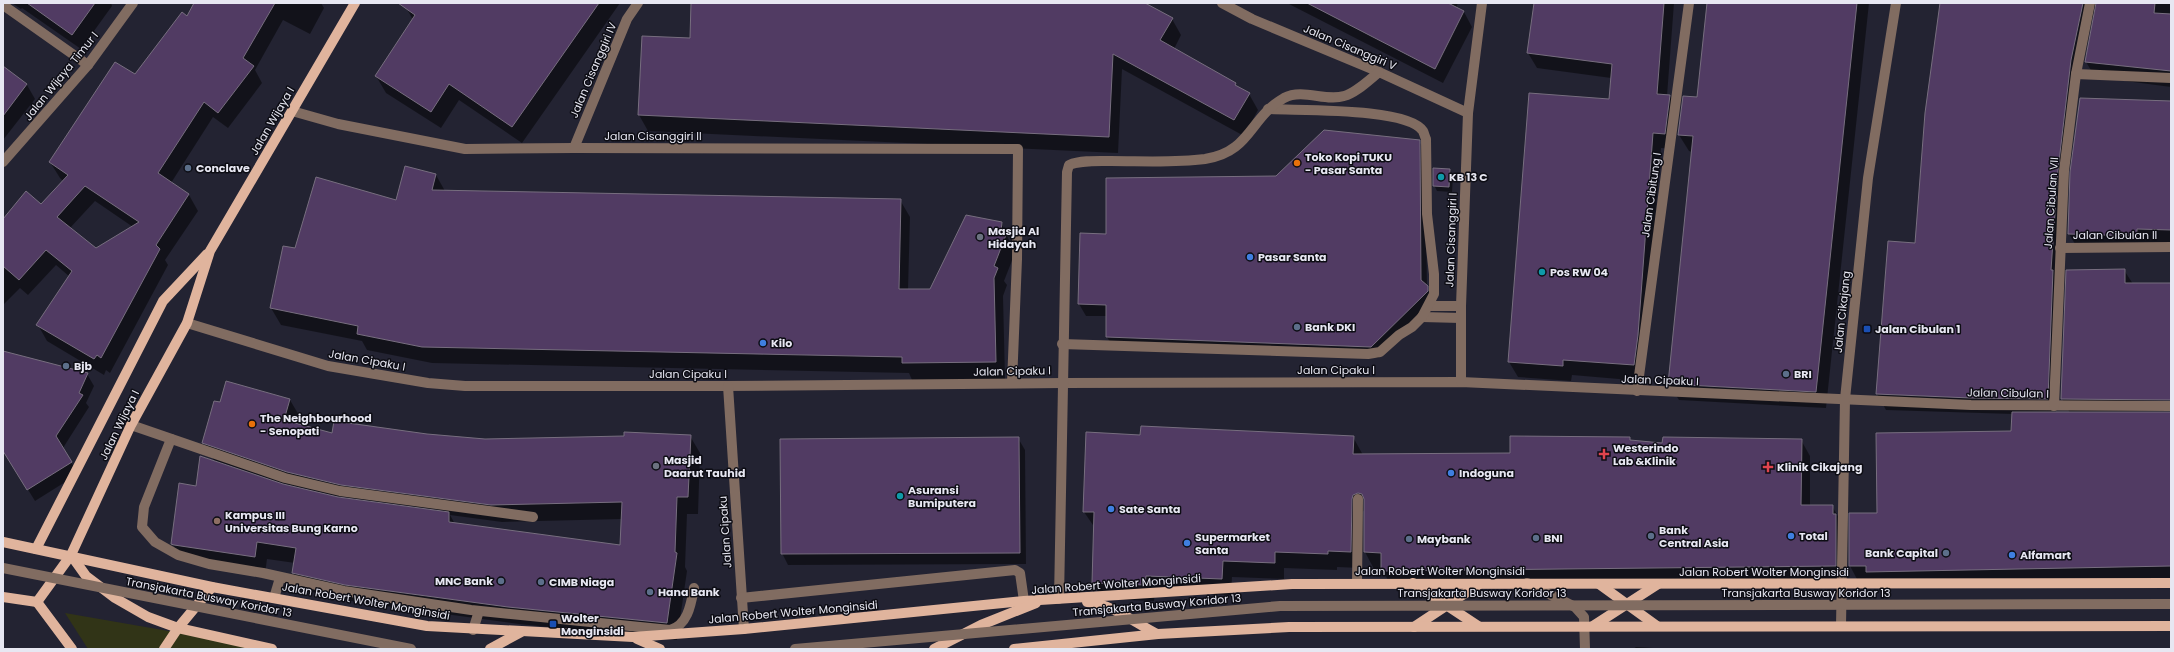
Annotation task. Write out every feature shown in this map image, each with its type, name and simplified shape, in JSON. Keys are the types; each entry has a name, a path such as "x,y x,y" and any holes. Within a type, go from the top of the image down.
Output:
{"main road":[{"name":"Jalan Wijaya I","path":"37,602 71,555 131,425 187,323 210,251 355,3"},
{"name":"Jalan Wijaya I","path":"36,549 163,301 210,251"},
{"name":"Jalan Robert Wolter Monginsidi","path":"3,542 71,555 212,587 427,626 473,630 633,638 744,629 1059,598 1292,584 2171,583"},
{"path":"71,555 86,576 115,598 148,617 178,628 272,649"},
{"path":"1413,583 1445,606 1478,626"},
{"path":"1414,626 1479,584"},
{"path":"1599,584 1657,626"},
{"path":"1589,626 1658,584"},
{"path":"164,649 178,628 212,587"},
{"path":"3,597 37,602 72,649"},
{"path":"1059,598 1099,603 1158,634"},
{"path":"934,649 981,625 1043,600"},
{"path":"1014,649 1158,634 1288,627 2171,626"},
{"path":"490,649 521,632"},
{"path":"633,638 660,649"}],"street":[{"name":"Jalan Wijaya Timur I","path":"3,162 88,65 133,3"},
{"name":"Jalan Cisanggiri IV","path":"574,148 627,18 638,3"},
{"name":"Jalan Cisanggiri V","path":"1222,3 1252,19 1379,72 1468,113"},
{"name":"Jalan Cisanggiri I","path":"1461,382 1461,306 1468,113 1482,3"},
{"name":"Jalan Cibitung I","path":"1637,391 1689,3"},
{"name":"Jalan Cikajang","path":"1841,626 1845,399 1868,178 1896,3"},
{"name":"Jalan Cibulan VII","path":"2054,406 2064,171 2076,74 2090,3"},
{"path":"3,5 88,65"},
{"path":"1059,598 1062,344 1066,261 1067,172 1069,165 1097,161 1180,160 1223,155 1233,150 1243,141 1268,110 1286,97 1309,94 1336,98 1345,96 1379,72"},
{"path":"2076,74 2171,78"},
{"path":"1062,344 1368,354 1380,352 1422,317 1434,294 1434,274 1427,214 1426,139 1422,130 1411,123 1378,114 1268,110"},
{"name":"Jalan Cisanggiri II","path":"292,111 338,124 465,150 574,148 1018,149 1017,259 1012,383"},
{"name":"Jalan Cibulan II","path":"2060,248 2171,247"},
{"path":"1429,306 1461,306"},
{"path":"1422,317 1461,318"},
{"name":"Jalan Cipaku I","path":"187,323 328,366 428,383 465,386 1461,382 1637,391 1845,399"},
{"name":"Jalan Cipaku","path":"728,386 744,629"},
{"name":"Jalan Cibulan I","path":"1845,399 2054,406 2171,406"},
{"path":"131,425 285,478 340,491 533,517"},
{"path":"171,439 144,507 142,526 156,542 178,555 209,564 344,591 479,611 670,630 678,628 683,622 690,607 694,588"},
{"path":"1357,583 1358,499"},
{"name":"Transjakarta Busway Koridor 13","path":"3,568 411,649"},
{"path":"741,598 1015,570 1020,573 1024,601"},
{"path":"274,598 280,578"},
{"path":"1527,583 1575,607 1584,617 1589,626 1585,649"},
{"name":"Transjakarta Busway Koridor 13","path":"795,649 1280,606 2171,604"},
{"path":"473,630 479,611"}],"green space":[{"path":"65,613 272,649 88,649"}],"building":[{"path":"27,3 95,3 72,35"},
{"path":"194,3 275,3 243,58 254,66 218,113 204,102 158,173 189,194 156,245 160,249 101,358 97,355 94,359 36,325 72,271 46,250 19,280 3,266 3,219 26,191 41,204 68,175 49,162 115,62 135,74 182,12 187,16","holes":["85,186 139,222 96,248 57,217"]},
{"path":"398,3 599,3 512,127 449,84 431,112 375,76 415,15"},
{"path":"691,3 1145,3 1173,18 1160,40 1236,83 1235,85 1250,93 1234,120 1113,54 1109,137 638,115 642,36 690,38"},
{"path":"1307,3 1448,3 1464,11 1435,69"},
{"path":"1534,3 1664,3 1657,94 1670,95 1665,134 1653,133 1638,335 1634,365 1563,360 1563,366 1508,362 1529,93 1609,99 1612,64 1527,53"},
{"path":"1707,3 1857,3 1816,392 1668,384 1693,136 1678,135 1683,96 1697,97"},
{"path":"1940,3 2083,3 2071,60 2058,170 2051,270 2053,270 2048,399 1971,398 1876,394 1888,241 1915,243 1925,113"},
{"path":"2096,3 2155,3 2154,13 2171,14 2171,71 2085,62"},
{"path":"3,66 27,84 3,116"},
{"path":"2080,98 2171,101 2171,230 2137,229 2137,236 2068,234 2070,172"},
{"name":"Pasar Santa","path":"1324,130 1420,140 1421,280 1428,286 1428,291 1371,347 1106,337 1106,305 1078,304 1080,233 1106,234 1106,178 1276,176"},
{"path":"405,166 436,174 432,190 901,199 899,289 930,289 966,215 1002,222 1001,231 1006,235 994,266 998,268 994,278 996,362 902,363 902,357 422,347 357,334 358,326 270,308 283,246 295,248 316,177 396,200"},
{"name":"KB 13 C","path":"1433,168 1450,169 1449,187 1433,186"},
{"path":"2125,269 2125,283 2171,283 2171,400 2061,399 2066,270"},
{"path":"3,351 88,373 79,393 83,395 56,436 72,462 27,490 3,451"},
{"path":"226,381 290,399 284,420 332,433 334,421 427,434 485,439 624,436 624,432 691,435 688,497 677,497 675,552 677,553 667,623 508,607 345,585 292,573 296,548 257,542 255,557 171,544 179,483 196,486 200,456 283,484 338,497 449,512 449,522 620,545 622,502 491,505 341,485 287,472 202,443 214,401 220,402"},
{"path":"2012,412 2171,412 2171,566 1866,572 1866,566 1849,566 1849,513 1877,513 1876,433 2011,431"},
{"path":"1141,426 1354,436 1353,454 1510,453 1510,436 1630,437 1630,440 1662,443 1663,437 1802,439 1801,505 1833,505 1833,514 1836,514 1836,566 1381,571 1381,553 1364,552 1364,499 1362,494 1358,493 1353,495 1352,499 1351,552 1328,551 1328,554 1275,552 1275,563 1223,561 1222,579 1146,576 1145,585 1092,583 1094,512 1083,512 1086,432 1140,435"},
{"name":"Asuransi Bumiputera","path":"1019,437 1020,553 781,554 780,439"}],"place":[{"name":"Toko Kopi TUKU - Pasar Santa","path":"1297,163"},
{"name":"Conclave","path":"188,168"},
{"name":"KB 13 C","path":"1441,177"},
{"name":"Masjid Al Hidayah","path":"980,237"},
{"name":"Pasar Santa","path":"1250,257"},
{"name":"Pos RW 04","path":"1542,272"},
{"name":"Bank DKI","path":"1297,327"},
{"name":"Jalan Cibulan 1","path":"1867,329"},
{"name":"Kilo","path":"763,343"},
{"name":"Bjb","path":"66,366"},
{"name":"BRI","path":"1786,374"},
{"name":"The Neighbourhood - Senopati","path":"252,424"},
{"name":"Westerindo Lab &Klinik","path":"1604,454"},
{"name":"Masjid Daarut Tauhid","path":"656,466"},
{"name":"Klinik Cikajang","path":"1768,467"},
{"name":"Indoguna","path":"1451,473"},
{"name":"Asuransi Bumiputera","path":"900,496"},
{"name":"Sate Santa","path":"1111,509"},
{"name":"Kampus III Universitas Bung Karno","path":"217,521"},
{"name":"Bank Central Asia","path":"1651,536"},
{"name":"Total","path":"1791,536"},
{"name":"BNI","path":"1536,538"},
{"name":"Maybank","path":"1409,539"},
{"name":"Supermarket Santa","path":"1187,543"},
{"name":"Bank Capital","path":"1946,553"},
{"name":"Alfamart","path":"2012,555"},
{"name":"MNC Bank","path":"501,581"},
{"name":"CIMB Niaga","path":"541,582"},
{"name":"Hana Bank","path":"650,592"},
{"name":"Wolter Monginsidi","path":"553,624"}]}
